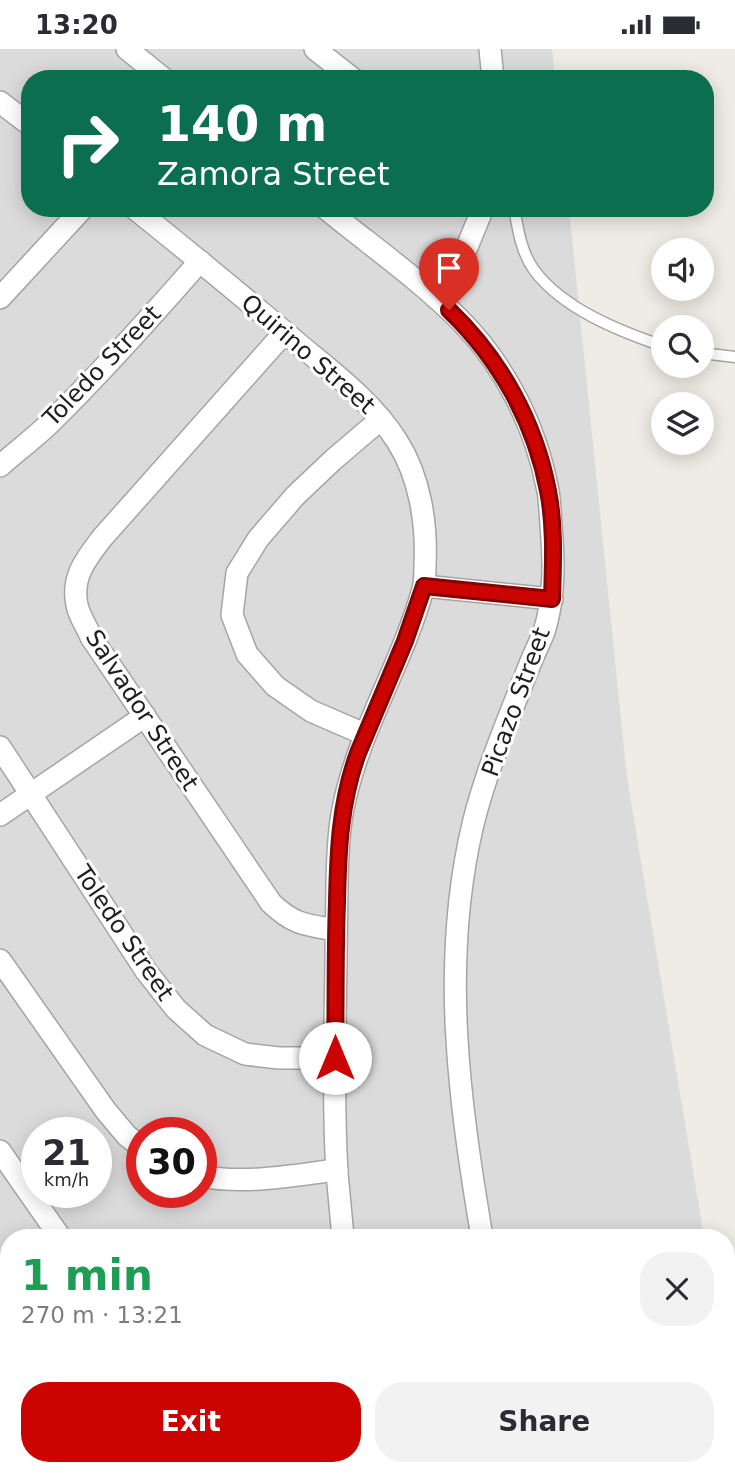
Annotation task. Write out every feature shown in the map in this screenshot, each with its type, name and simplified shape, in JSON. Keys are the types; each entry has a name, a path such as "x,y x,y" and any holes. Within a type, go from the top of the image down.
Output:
{"street":[{"path":"127,49 153,70"},
{"path":"315,49 342,70"},
{"path":"490,49 492,70"},
{"path":"1,105 21,119"},
{"path":"0,298 75,217"},
{"name":"Quirino Street","path":"145,217 354,391 381,419 398,443 414,476 424,517 424,586 405,641 364,734 351,772 338,846 335,1058 337,1170 342,1229"},
{"name":"Picazo Street","path":"336,217 436,298 489,353 516,397 535,440 548,492 553,550 552,599 544,632 486,781 473,824 462,885 456,946 457,1057 481,1229"},
{"path":"436,298 467,247 479,217"},
{"name":"Toledo Street","path":"0,466 47,425 97,374 200,261"},
{"name":"Salvador Street","path":"285,333 102,538 85,560 75,584 77,607 91,637 271,903 286,918 305,925 336,930"},
{"path":"364,734 311,711 275,686 247,654 232,615 237,573 258,539 295,496 381,419"},
{"path":"424,586 552,599"},
{"path":"0,815 145,716"},
{"name":"Toledo Street","path":"0,747 146,971 176,1009 205,1035 245,1054 279,1058 335,1058"},
{"path":"0,960 106,1111 126,1135"},
{"path":"0,1151 54,1229"},
{"path":"217,1179 337,1170"}],"lane":[{"path":"516,217 522,247 534,269 550,287 574,306 625,333 651,342"},
{"path":"714,354 735,357"}],"shaded area":[{"path":"0,49 552,49 554,70 21,70 21,217 570,217 627,778 703,1229 0,1229"}],"route":[{"path":"335,1058 338,846 342,813 351,772 364,734 405,641 424,586 552,599 553,550 548,492 535,440 516,397 489,353 449,310"}]}
